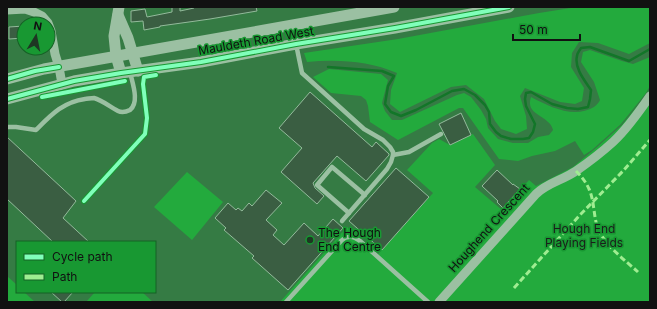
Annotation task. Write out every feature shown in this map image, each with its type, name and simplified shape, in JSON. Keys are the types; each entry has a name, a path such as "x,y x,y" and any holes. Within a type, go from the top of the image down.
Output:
{"street":[{"name":"Mauldeth Road West","path":"7,79 35,71 394,7"},
{"name":"Mauldeth Road West","path":"7,99 74,81 201,62 509,7"},
{"path":"7,10 25,9 42,16 48,23 62,84"},
{"path":"119,11 132,53 129,72"},
{"path":"119,11 114,36 116,56 129,72"},
{"name":"Houghend Crescent","path":"439,302 541,189 576,171 613,142 650,96"}],"lane":[{"path":"296,44 302,73 364,129 387,144 393,152 391,162 387,169 342,221"},
{"path":"7,127 36,130 49,116 63,106 93,98 100,100 120,112 129,111 134,106 135,97 129,72"},
{"path":"393,155 409,152 441,134"},
{"path":"349,213 317,185 332,167 365,194"},
{"path":"286,302 344,238 352,237 360,241 428,302"}],"green space":[{"path":"577,7 650,7 650,43 629,54 598,43 579,42 572,53 571,67 584,88 582,101 575,104 560,102 525,88 520,96 526,116 527,129 516,134 501,129 495,121 484,99 466,85 451,87 400,112 390,104 391,90 397,73 364,63 342,61 307,62 304,53 398,39"},
{"path":"590,50 633,64 650,57 650,86 621,124 592,150 584,155 575,141 555,151 518,161 499,159 463,108 459,108 398,140 370,122 366,100 361,96 331,93 313,77 329,69 381,74 388,80 382,103 385,111 392,120 402,120 464,93 471,97 481,110 486,119 488,128 498,139 513,143 528,143 538,137 549,135 553,130 549,123 530,106 531,97 554,108 570,112 586,110 594,107 599,102 600,100 594,82 581,62 583,52"},
{"name":"Hough End Playing Fields","path":"650,89 650,302 280,302 347,227 378,254 433,193 407,170 432,143 439,139 450,145 473,134 495,165 475,187 502,210 529,180 536,186 573,167 622,125"},
{"path":"187,172 223,202 192,240 154,207"},
{"path":"7,276 16,284 16,293 25,293 35,302 7,302"},
{"path":"94,293 143,293 153,302 86,302"}],"building":[{"path":"172,7 180,7 180,11 194,7 256,7 257,11 160,26 144,30 143,21 131,22 131,11 145,9 147,17 172,12"},
{"path":"9,27 16,27 16,39 9,39"},
{"path":"310,92 372,147 376,142 389,154 366,181 337,156 313,183 315,188 324,196 317,204 281,172 302,148 279,128"},
{"path":"461,113 471,135 450,145 439,124"},
{"path":"7,137 76,201 63,218 88,241 52,241 7,199"},
{"path":"396,168 429,197 382,250 349,221"},
{"path":"497,170 513,185 520,189 503,208 497,202 498,201 482,186"},
{"name":"The Hough End Centre","path":"266,190 282,203 266,220 277,230 273,235 284,245 304,223 318,236 333,219 343,228 288,290 252,258 254,256 224,230 226,228 215,218 228,203 236,210 238,208 242,211 249,203 252,206"},
{"path":"52,293 72,293 64,302 62,302"}],"waterway":[{"path":"328,67 382,71 394,76 388,86 385,104 391,112 401,116 416,110 452,91 464,89 475,95 485,105 489,112 490,124 496,132 501,136 511,139 523,139 529,138 533,132 535,124 526,106 526,93 531,92 552,104 567,108 578,109 588,107 591,90 581,74 576,61 577,54 581,48 590,47 629,61 650,49"}],"marked path":[{"path":"514,288 650,140"},
{"path":"576,171 589,189 597,226 602,237 638,272"}],"cycle path":[{"path":"7,99 74,81 201,62 509,7"},
{"path":"7,79 35,71 59,67"},
{"path":"84,201 145,134 147,118 143,84 144,77 156,75"},
{"path":"42,97 125,81"}],"place":[{"name":"The Hough End Centre","path":"310,240"}]}
